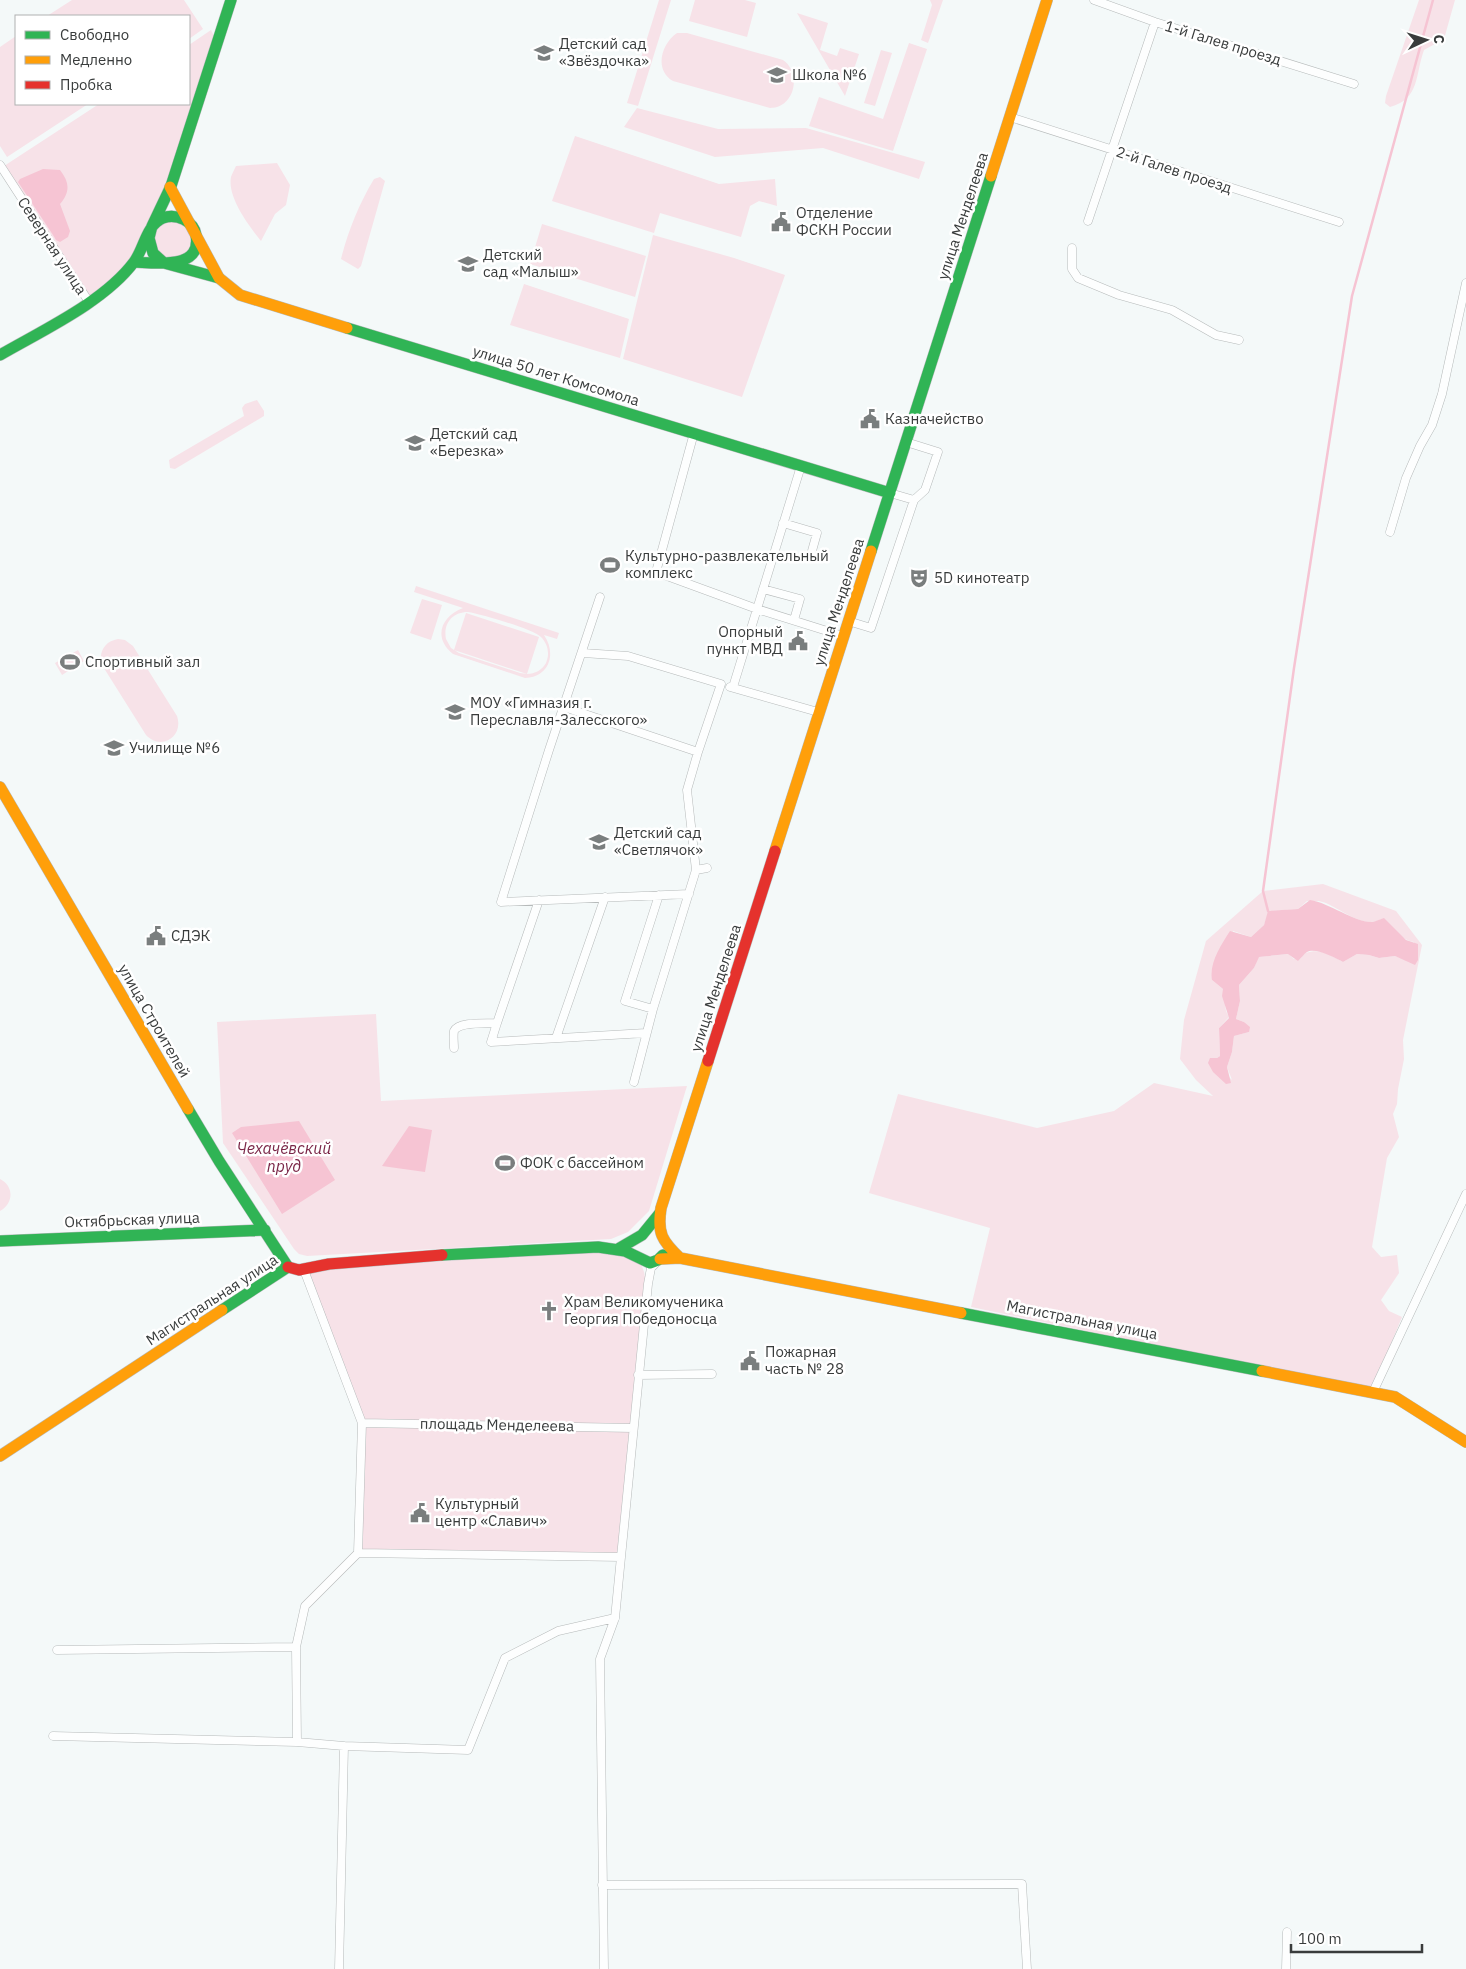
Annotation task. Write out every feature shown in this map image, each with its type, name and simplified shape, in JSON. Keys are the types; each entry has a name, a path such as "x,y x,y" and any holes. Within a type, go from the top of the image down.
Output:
{"main road":[{"path":"220,278 164,263 156,258 149,247 148,237 170,187 231,0"},
{"name":"улица Менделеева","path":"660,1213 818,712 1047,0"},
{"path":"170,187 220,278"},
{"path":"0,355 97,297 135,262 153,226 161,219 171,216 181,218 190,223 197,240 195,249 185,261 175,264 135,262"},
{"name":"улица 50 лет Комсомола","path":"220,278 240,295 890,493"},
{"name":"улица Строителей","path":"0,787 219,1162 288,1267"},
{"path":"640,1259 636,1248 641,1237 660,1213"},
{"path":"618,1249 632,1253 649,1263 659,1260 664,1252 660,1230 660,1213"},
{"name":"Октябрьская улица","path":"0,1241 264,1230"},
{"path":"618,1249 641,1237 652,1234 680,1258"},
{"name":"Магистральная улица","path":"0,1456 288,1267 304,1270 329,1264 454,1254 598,1247 618,1249"},
{"name":"Магистральная улица","path":"659,1260 680,1258 1373,1392 1395,1397 1466,1442"}],"street":[{"name":"1-й Галев проезд","path":"1094,0 1155,22 1354,84"},
{"path":"1088,221 1155,22"},
{"name":"2-й Галев проезд","path":"1010,117 1339,222"},
{"name":"Северная улица","path":"0,165 88,302"},
{"path":"1072,248 1072,268 1078,278 1119,295 1172,310 1216,336 1239,340"},
{"path":"1390,532 1406,478 1420,446 1432,425 1442,394 1466,282"},
{"path":"694,433 656,572 757,609 843,636"},
{"path":"848,621 871,628 914,500 925,490 938,452 906,442"},
{"path":"733,687 801,466"},
{"path":"890,493 914,500"},
{"path":"783,523 817,533 810,558"},
{"path":"764,589 800,599 794,620"},
{"path":"600,596 501,902 688,894"},
{"path":"583,653 628,656 818,712"},
{"path":"634,1082 646,1033 696,870 687,790 721,684"},
{"path":"564,707 698,752"},
{"path":"696,870 707,868"},
{"path":"653,1010 625,1001 659,895"},
{"path":"556,1038 605,897"},
{"path":"539,900 492,1042 646,1033"},
{"path":"454,1048 454,1033 459,1026 497,1023"},
{"path":"1373,1392 1466,1194"},
{"path":"640,1259 646,1268 648,1284"},
{"path":"604,1969 600,1659 615,1618 633,1428 635,1384 638,1374 648,1284 652,1268 659,1260"},
{"path":"297,1742 296,1647 305,1606 358,1553 362,1423 304,1270"},
{"path":"638,1374 712,1374"},
{"name":"площадь Менделеева","path":"362,1423 633,1428"},
{"path":"358,1553 621,1558"},
{"path":"54,1736 297,1742 344,1746 468,1750 505,1658 558,1631 615,1618"},
{"path":"57,1650 296,1647"},
{"path":"338,1969 344,1746"},
{"path":"602,1884 1022,1884 1027,1969"},
{"path":"1286,1969 1287,1932"}],"shaded area":[{"path":"72,0 184,0 203,29 190,38 190,15 49,15"},
{"path":"659,0 671,0 638,106 627,103"},
{"path":"695,0 745,0 756,3 747,37 689,21"},
{"path":"930,0 943,0 928,43 921,40 932,5"},
{"path":"1419,0 1455,0 1444,39 1424,50 1412,92 1400,103 1390,107 1385,103 1386,96"},
{"path":"797,13 828,23 820,50 837,56 840,48 859,54 845,96"},
{"path":"211,30 215,38 167,186 132,260 89,298 4,166 97,105 190,105 190,44"},
{"path":"677,33 687,33 783,60 789,66 794,81 790,96 779,106 770,108 673,81 663,70 662,57 667,44"},
{"path":"15,37 15,105 86,105 7,157 0,146 0,47"},
{"path":"909,43 927,49 893,151 809,126 819,97 883,119"},
{"path":"881,50 892,53 875,106 864,103"},
{"path":"637,108 718,129 806,128 925,162 919,179 823,148 715,157 624,127"},
{"path":"575,136 719,184 775,179 777,206 759,201 750,206 741,237 660,213 654,233 552,201"},
{"path":"277,163 290,185 286,205 275,214 261,241 240,211 232,193 231,177 236,166"},
{"path":"380,177 385,181 361,266 358,269 341,259 359,208 374,179"},
{"path":"162,220 182,220 195,240 184,259 164,261 151,246 155,226"},
{"path":"542,224 646,256 635,297 530,264"},
{"path":"653,235 785,275 742,397 623,359"},
{"path":"524,284 629,319 620,358 510,325"},
{"path":"257,400 264,411 264,416 175,469 170,468 169,460 244,416 242,408 245,404"},
{"path":"416,586 559,633 557,639 544,635 550,650 550,657 545,669 540,674 525,678 453,654 443,641 442,628 450,616 463,608 414,592","holes":["468,612 506,622 536,634 545,643 548,649 548,656 546,663 540,670 527,674 459,653 451,648 445,634 447,624 457,614"]},
{"path":"422,599 442,605 431,640 410,633"},
{"path":"466,613 539,637 527,674 454,650"},
{"path":"118,639 125,640 133,646 177,716 177,730 170,739 164,742 152,740 146,735 102,665 101,656 104,648 109,642"},
{"name":"Спортивный зал","path":"78,650 84,661 62,675 55,663"},
{"path":"1323,884 1396,911 1422,945 1403,1040 1404,1059 1397,1104 1393,1114 1399,1137 1387,1158 1372,1247 1381,1257 1397,1255 1399,1273 1381,1300 1389,1311 1402,1317 1372,1390 971,1307 990,1228 869,1193 898,1094 1037,1128 1114,1111 1154,1083 1213,1096 1196,1080 1180,1059 1184,1020 1206,941 1263,891","holes":["1307,901 1326,903 1366,922 1374,922 1381,919 1404,938 1414,942 1409,961 1395,956 1379,958 1357,954 1343,962 1318,951 1307,953 1294,959 1289,954 1258,957 1254,968 1239,985 1240,1001 1236,1019 1244,1022 1249,1032 1234,1036 1232,1052 1227,1067 1232,1080 1210,1058 1220,1056 1219,1028 1229,1017 1226,1011 1223,989 1212,980 1233,931 1251,937 1264,925 1269,911 1298,909"]},
{"path":"376,1014 381,1101 687,1086 649,1211 628,1232 611,1239 307,1256 299,1254 223,1143 217,1022"},
{"path":"0,1179 5,1182 10,1190 10,1199 5,1208 0,1211"},
{"path":"614,1250 633,1258 641,1264 646,1284 621,1557 358,1553 362,1423 304,1270"}],"water":[{"path":"43,169 60,170 66,179 68,187 66,195 60,204 70,231 68,237 60,242 56,240 18,182 20,179"},
{"path":"1310,900 1366,921 1373,922 1384,918 1406,940 1418,944 1418,960 1415,965 1395,956 1379,958 1357,954 1343,962 1315,951 1307,952 1298,961 1288,954 1259,957 1254,968 1239,985 1240,1001 1236,1019 1250,1027 1249,1032 1234,1036 1232,1052 1227,1067 1231,1083 1226,1084 1213,1072 1208,1063 1210,1058 1220,1056 1219,1028 1229,1018 1222,996 1223,989 1212,980 1212,967 1216,954 1230,931 1251,937 1264,925 1268,911 1298,909"},
{"name":"Чехачёвский пруд","path":"299,1121 335,1180 282,1214 232,1133 241,1127"},
{"path":"409,1126 432,1130 425,1172 382,1166"}],"waterway":[{"path":"1268,911 1263,891 1294,668 1352,296 1433,0"}],"traffic: fast":[{"path":"219,278 164,263 153,253 149,238 152,226 171,186 231,0"},
{"path":"871,551 991,176"},
{"path":"0,355 72,314 106,290 134,262 149,232 157,221 168,217 179,217 188,222 195,230 196,246 192,254 185,259 166,263 135,262"},
{"path":"347,328 890,493"},
{"path":"188,1109 219,1161 288,1267"},
{"path":"618,1249 642,1235 660,1213"},
{"path":"0,1241 265,1230"},
{"path":"442,1255 598,1247 625,1251 650,1263 658,1260 663,1255"},
{"path":"222,1310 288,1267"},
{"path":"961,1313 1262,1371"}],"traffic: slow":[{"path":"991,176 1047,0"},
{"path":"170,187 219,278 240,295 347,328"},
{"path":"775,851 871,551"},
{"path":"0,787 188,1109"},
{"path":"680,1258 669,1247 662,1236 660,1224 661,1208 708,1061"},
{"path":"660,1259 680,1258 961,1313"},
{"path":"0,1456 222,1310"},
{"path":"1262,1371 1395,1397 1466,1442"}],"traffic: jam":[{"path":"708,1061 775,851"},
{"path":"288,1267 299,1270 329,1264 442,1255"}],"place":[{"name":"Детский сад «Звёздочка»","path":"544,53"},
{"name":"Школа №6","path":"777,75"},
{"name":"Отделение ФСКН России","path":"781,222"},
{"name":"Детский сад «Малыш»","path":"468,264"},
{"name":"Казначейство","path":"870,419"},
{"name":"Детский сад «Березка»","path":"415,443"},
{"name":"Культурно-развлекательный комплекс","path":"610,565"},
{"name":"5D кинотеатр","path":"919,578"},
{"name":"Опорный пункт МВД","path":"798,641"},
{"name":"Спортивный зал","path":"70,662"},
{"name":"МОУ «Гимназия г. Переславля-Залесского»","path":"455,712"},
{"name":"Училище №6","path":"114,748"},
{"name":"Детский сад «Светлячок»","path":"599,842"},
{"name":"СДЭК","path":"156,936"},
{"name":"ФОК с бассейном","path":"505,1163"},
{"name":"Храм Великомученика Георгия Победоносца","path":"549,1311"},
{"name":"Пожарная часть № 28","path":"750,1361"},
{"name":"Культурный центр «Славич»","path":"420,1513"}]}
